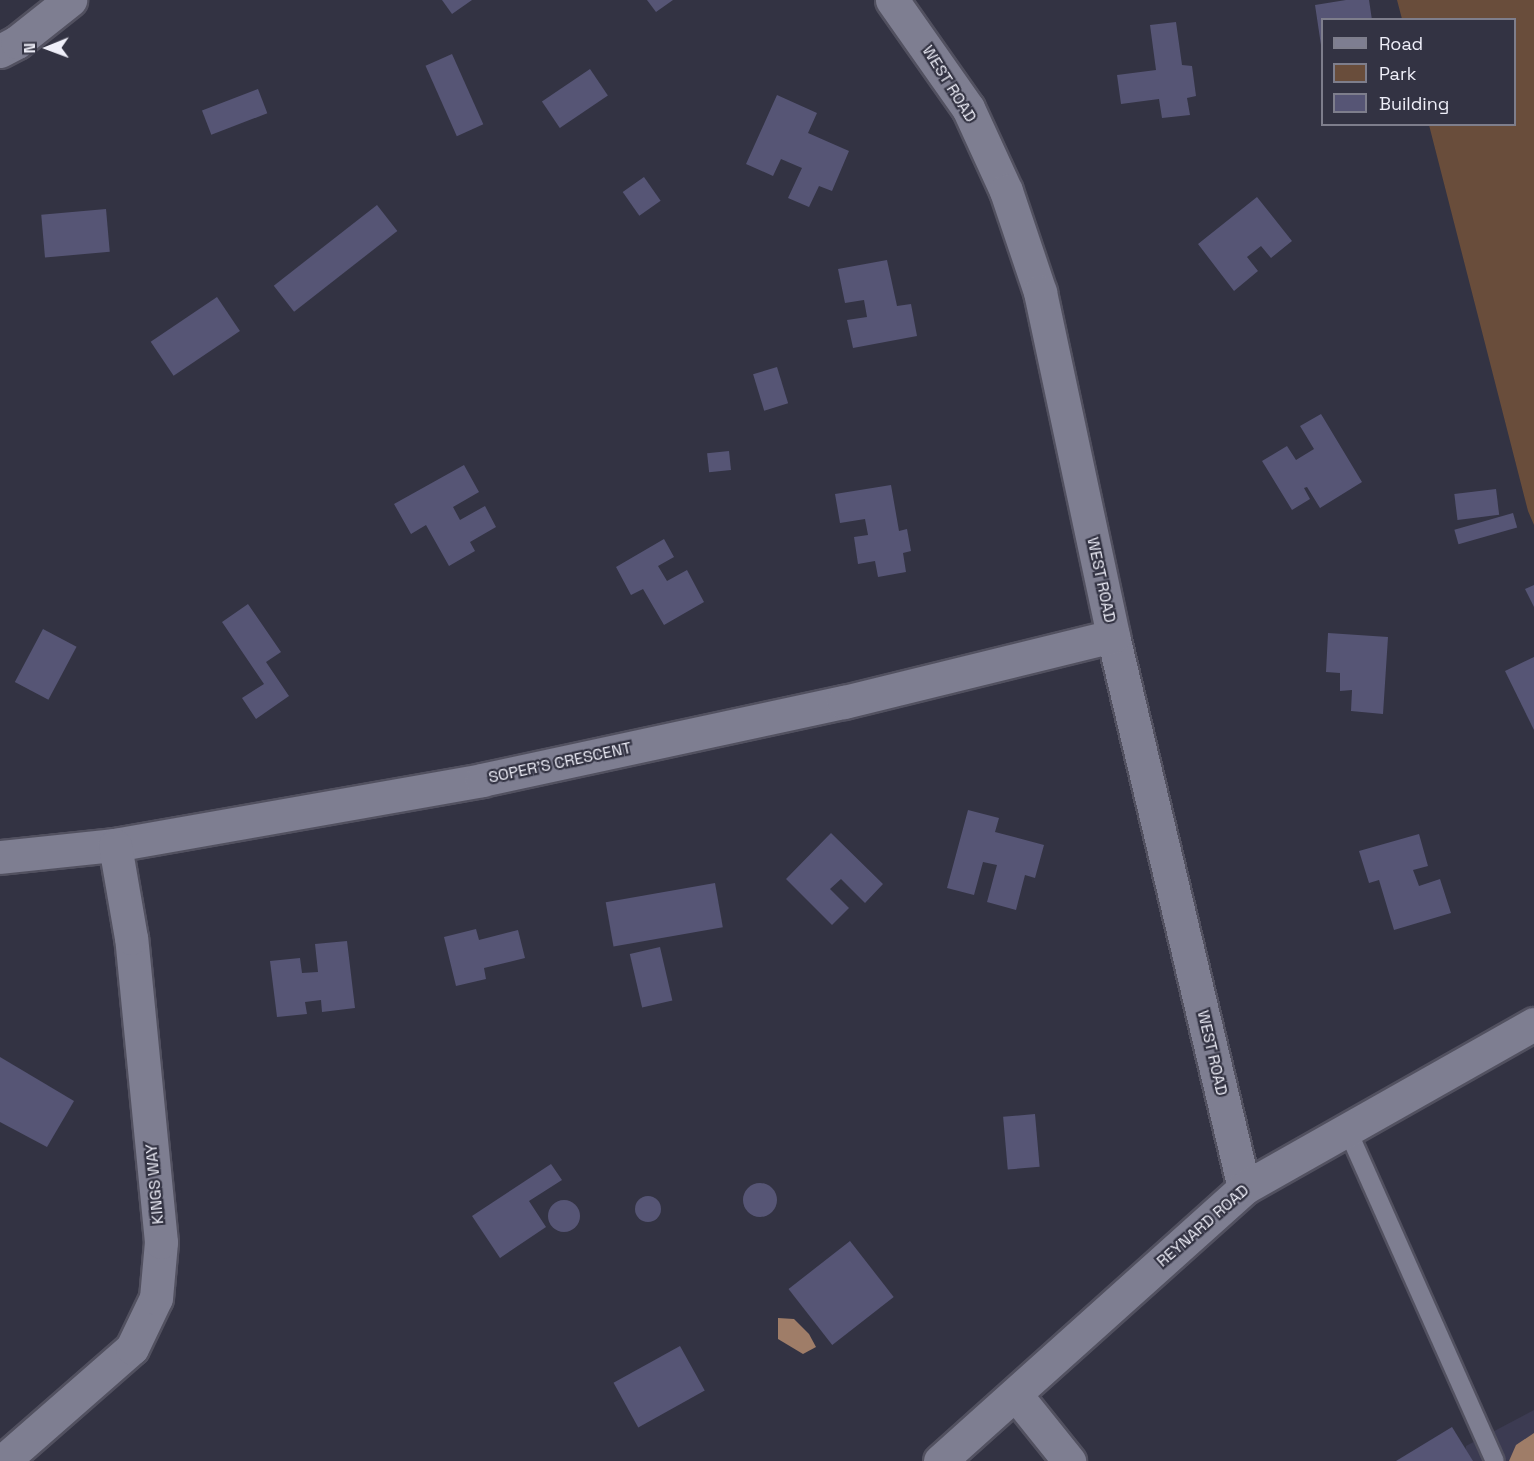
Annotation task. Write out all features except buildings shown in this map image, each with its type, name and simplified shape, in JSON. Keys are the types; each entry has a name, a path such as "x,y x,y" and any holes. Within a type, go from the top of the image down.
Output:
{"street":[{"path":"0,51 17,42 70,0"},
{"name":"WEST ROAD","path":"892,0 968,108 1006,191 1040,292 1113,636 1244,1188"},
{"name":"SOPER'S CRESCENT","path":"0,857 115,845 482,780 844,702 1113,636"},
{"name":"KINGS WAY","path":"3,1461 132,1348 156,1298 161,1242 131,938 115,845"},
{"name":"REYNARD ROAD","path":"940,1461 1244,1188 1534,1024"},
{"path":"1016,1395 1069,1461"}],"lane":[{"path":"1347,1129 1495,1461"}],"shaded area":[{"path":"778,1318 794,1319 809,1334 816,1347 803,1354 778,1339"},
{"path":"1534,1410 1534,1461 1464,1461 1466,1446"},
{"path":"1534,1433 1534,1461 1509,1461 1516,1445"}],"green space":[{"path":"1397,0 1534,0 1534,525 1528,511 1429,126 1516,126 1516,18 1402,18"}]}
